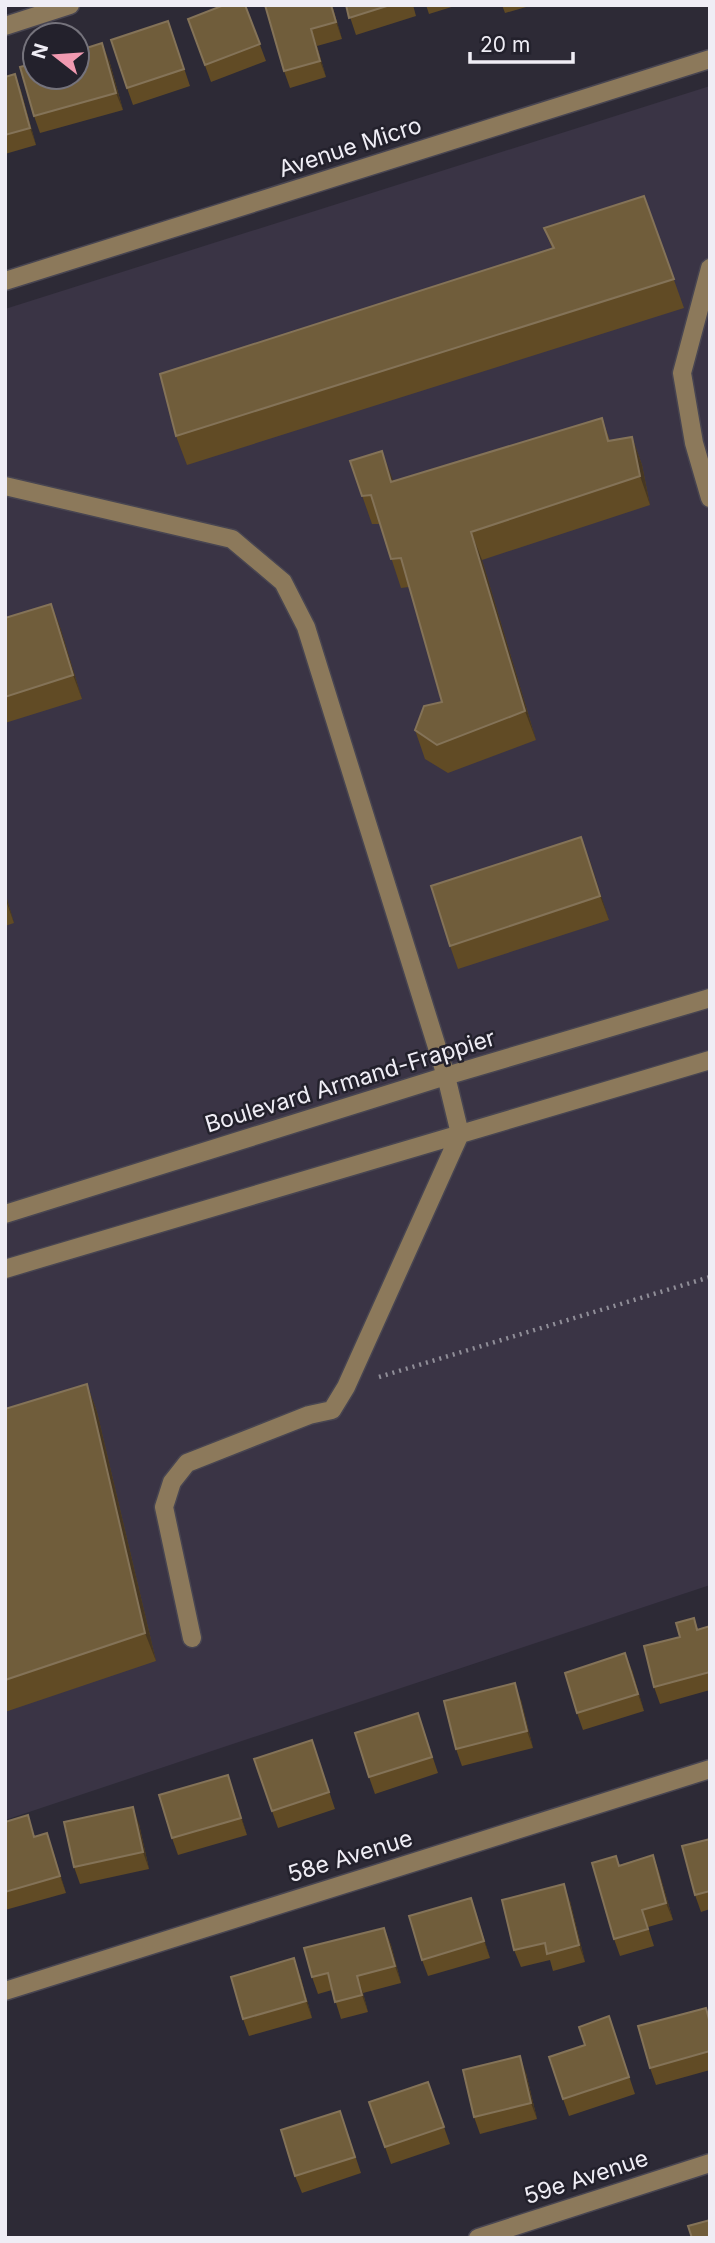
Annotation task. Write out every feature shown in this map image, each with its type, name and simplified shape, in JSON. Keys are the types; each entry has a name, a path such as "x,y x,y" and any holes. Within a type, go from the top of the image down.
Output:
{"street":[{"path":"5,26 70,5"},
{"name":"Avenue Micro","path":"5,281 710,59"},
{"path":"710,268 682,373 694,443 710,498"},
{"path":"5,486 232,539 283,582 306,627 446,1076 460,1134 346,1387 331,1410 309,1415 187,1463 172,1482 164,1507 191,1638"},
{"name":"Boulevard Armand-Frappier","path":"5,1214 446,1076 710,998"},
{"path":"5,1269 710,1060"},
{"name":"58e Avenue","path":"5,1991 710,1769"},
{"name":"59e Avenue","path":"478,2238 710,2163"}],"path":[{"path":"346,1387 710,1277"}],"shaded area":[{"path":"710,86 710,1585 5,1820 5,309"}],"building":[{"path":"224,5 245,5 260,44 205,65 188,19"},
{"path":"265,5 331,5 336,22 311,29 320,61 284,71"},
{"path":"346,5 390,5 349,18"},
{"path":"168,21 184,69 127,88 111,40"},
{"path":"102,43 116,93 34,116 27,91 91,91 91,47"},
{"path":"15,74 30,128 5,135 5,77"},
{"path":"644,196 674,279 176,436 160,374 554,248 544,228"},
{"path":"602,418 608,441 632,437 640,476 471,532 525,711 437,745 415,730 424,706 442,702 401,558 391,559 371,495 362,496 350,461 382,451 391,482"},
{"path":"51,604 73,675 5,697 5,618"},
{"path":"581,837 600,896 450,946 431,886"},
{"path":"87,1384 145,1633 5,1680 5,1409"},
{"path":"694,1618 697,1630 710,1626 710,1672 654,1687 644,1646 680,1637 676,1623"},
{"path":"625,1653 638,1694 577,1713 565,1673"},
{"path":"515,1683 527,1731 456,1749 444,1701"},
{"path":"418,1713 432,1757 369,1777 355,1733"},
{"path":"312,1740 329,1792 272,1811 254,1759"},
{"path":"228,1775 241,1818 172,1838 159,1795"},
{"path":"133,1807 143,1852 74,1867 64,1822"},
{"path":"28,1815 34,1837 47,1833 60,1876 5,1892 5,1822"},
{"path":"710,1839 710,1891 695,1895 682,1846"},
{"path":"653,1855 666,1903 642,1910 648,1929 614,1939 592,1863 616,1856 619,1866"},
{"path":"564,1884 579,1945 547,1954 545,1943 514,1950 502,1900"},
{"path":"471,1898 484,1941 422,1960 409,1916"},
{"path":"384,1928 395,1966 357,1976 362,1995 335,2002 328,1973 312,1977 304,1948"},
{"path":"294,1958 306,2001 243,2019 231,1977"},
{"path":"706,2008 710,2023 710,2051 650,2068 638,2026"},
{"path":"609,2016 629,2077 563,2099 549,2057 585,2045 579,2027"},
{"path":"520,2056 531,2103 474,2117 463,2070"},
{"path":"428,2082 444,2127 385,2147 369,2102"},
{"path":"340,2111 355,2157 295,2176 281,2130"},
{"path":"710,2220 710,2238 692,2238 688,2226"}]}
